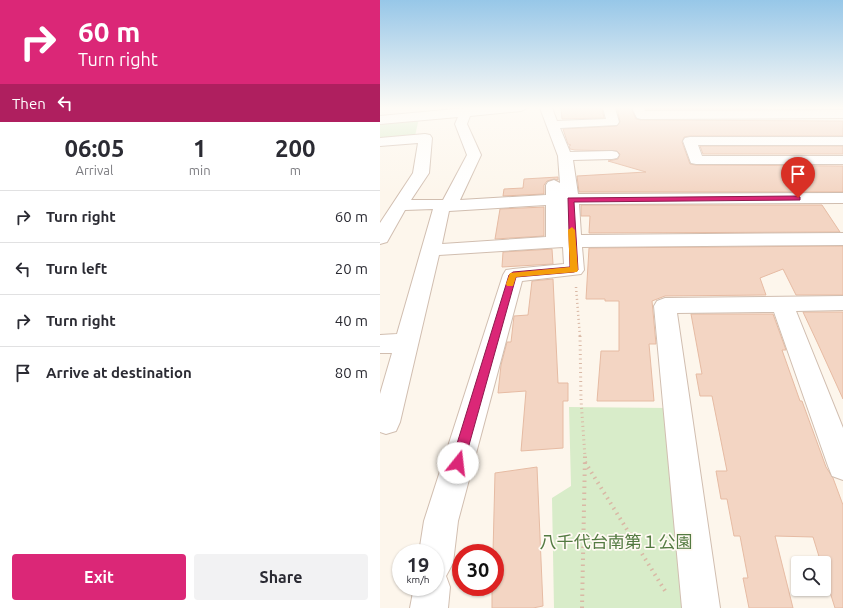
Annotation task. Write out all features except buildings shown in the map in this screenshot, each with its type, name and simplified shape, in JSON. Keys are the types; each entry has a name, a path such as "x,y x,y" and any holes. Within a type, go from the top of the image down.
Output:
{"street":[{"path":"386,422 432,250 446,206 474,155 466,136"},
{"path":"544,136 563,199"},
{"path":"438,544 441,521 513,275 574,270 564,241 563,199 565,156 557,136"},
{"path":"380,142 426,138 421,173 399,205 380,238"},
{"path":"843,141 690,142 696,160 843,160"},
{"path":"565,156 612,156"},
{"path":"399,205 438,204 446,206 563,199 843,198"},
{"path":"432,250 564,241 843,239"},
{"path":"701,608 665,306 843,303"},
{"path":"782,304 843,466"},
{"path":"380,344 407,343"},
{"path":"429,608 431,596"}],"path":[{"path":"574,270 581,352 581,400 585,462 582,608"},
{"path":"585,462 672,601"}],"green space":[{"path":"380,136 411,136 380,139"},
{"name":"八千代台南第１公園","path":"569,407 668,408 686,608 554,608 552,498 571,486"}],"slow traffic":[{"path":"510,284 513,275 574,270 572,230"}],"route":[{"path":"458,463 513,275 574,270 570,200 798,198"}]}
